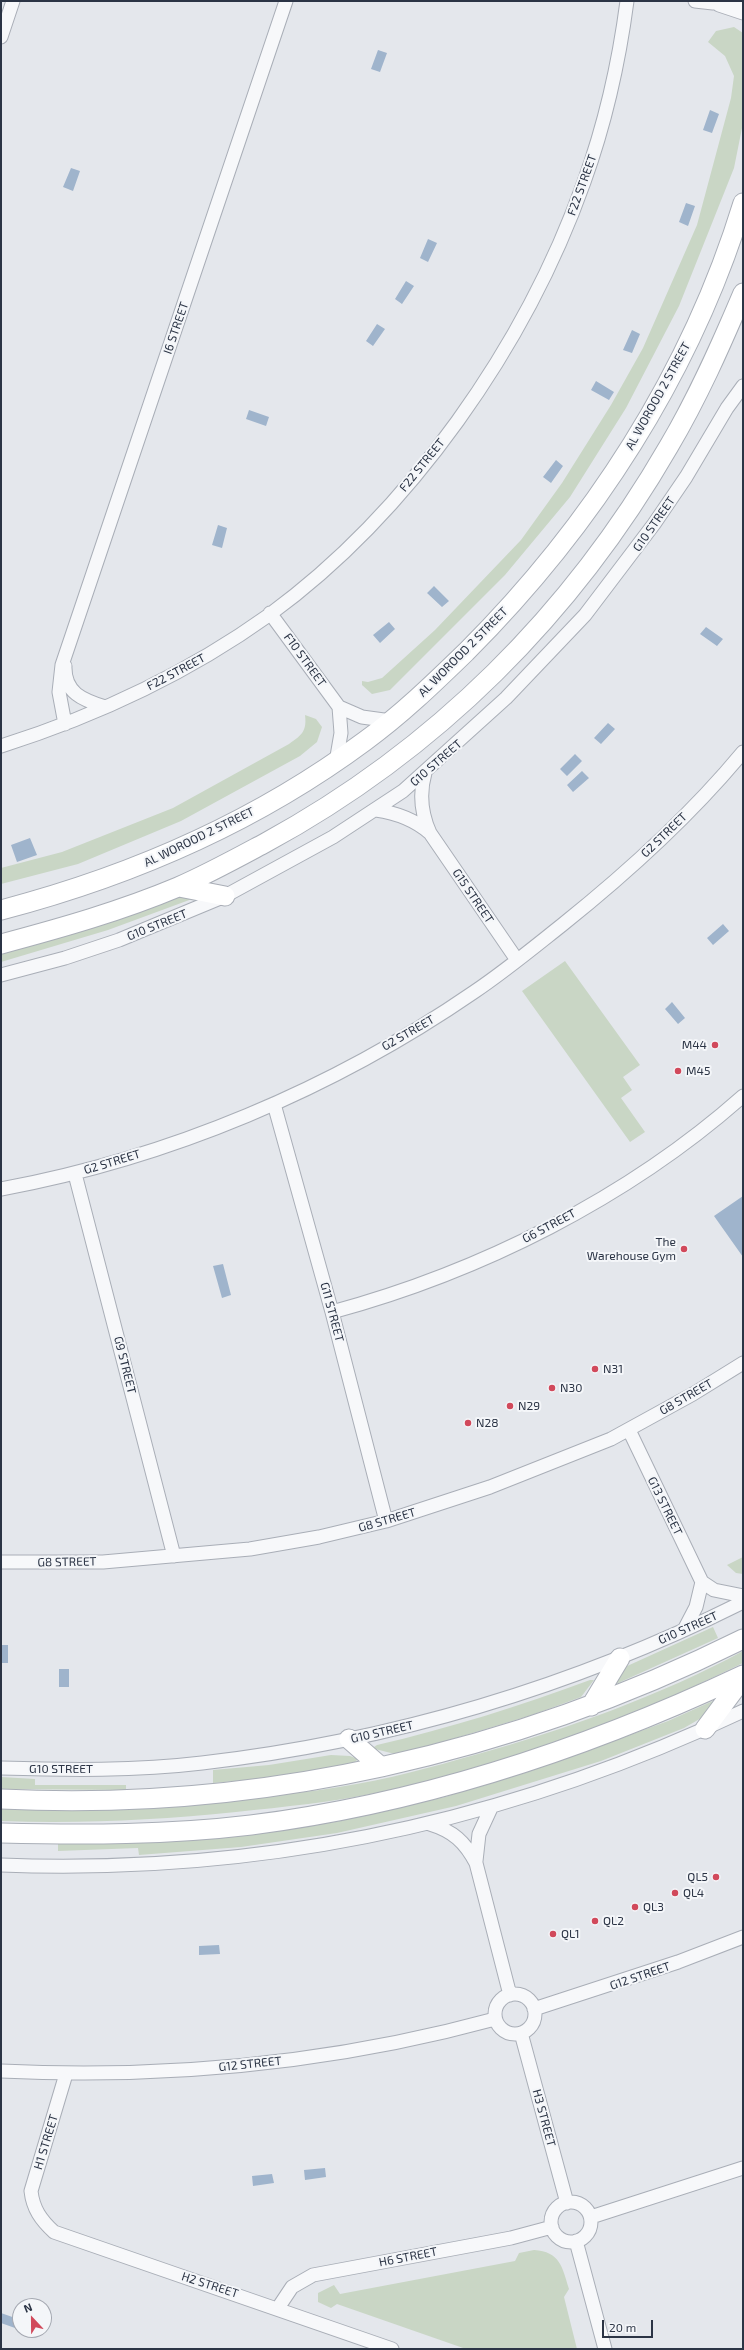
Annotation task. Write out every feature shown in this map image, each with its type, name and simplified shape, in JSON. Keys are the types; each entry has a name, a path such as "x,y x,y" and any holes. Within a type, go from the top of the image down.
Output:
{"street":[{"path":"1,37 13,1"},
{"name":"I6 STREET","path":"65,724 59,683 66,656 286,1"},
{"name":"F22 STREET","path":"1,746 65,724 105,707 180,670 270,614 339,555 416,473 462,414 522,318 556,252 585,180 615,72 627,1"},
{"path":"695,1 713,3 743,2"},
{"path":"713,3 743,13"},
{"name":"AL WOROOD 2 STREET","path":"1,910 95,882 185,846 272,800 336,762 391,721 448,669 518,596 560,546 612,476 668,384 693,334 715,282 743,202"},
{"path":"1,944 111,912 179,887 300,824 367,780 439,726 506,662 567,593 634,503 691,407 712,366 743,293"},
{"name":"G10 STREET","path":"1,975 65,958 119,940 225,896 326,841 376,810 425,773 506,698 585,615 654,524 686,477 727,408 743,386"},
{"name":"F10 STREET","path":"270,614 339,707"},
{"name":"I6 STREET","path":"66,656 66,677 73,692 80,698 105,707"},
{"path":"336,762 341,733 339,707 362,716 391,721"},
{"name":"G2 STREET","path":"1,1189 75,1174 175,1143 274,1104 337,1073 397,1040 451,1007 517,960 576,914 639,859 742,755"},
{"name":"G15 STREET","path":"425,773 421,797 425,822 430,833 517,960"},
{"name":"G15 STREET","path":"376,810 390,812 411,819 430,833"},
{"path":"179,887 225,896"},
{"name":"G6 STREET","path":"332,1312 419,1285 521,1241 613,1192 670,1154 743,1096"},
{"name":"G11 STREET","path":"274,1104 332,1312 386,1521"},
{"name":"G9 STREET","path":"75,1174 174,1556"},
{"name":"G8 STREET","path":"1,1562 103,1562 250,1549 319,1537 386,1521 498,1484 629,1430 743,1363"},
{"name":"G13 STREET","path":"629,1430 702,1582"},
{"path":"684,1630 696,1607 702,1582 714,1590 743,1596"},
{"name":"G10 STREET","path":"1,1768 125,1769 200,1764 274,1754 418,1724 486,1705 620,1658 743,1602"},
{"path":"1,1799 39,1801 123,1800 211,1794 290,1785 381,1767 446,1752 521,1730 591,1706 743,1639"},
{"path":"591,1706 620,1658"},
{"path":"705,1729 743,1677"},
{"path":"1,1834 96,1834 192,1830 308,1816 380,1803 458,1784 555,1754 651,1716 743,1677"},
{"path":"1,1865 118,1867 192,1862 251,1856 338,1843 430,1824 491,1808 570,1782 705,1729 743,1711"},
{"path":"349,1739 381,1767"},
{"path":"476,1863 479,1834 491,1808"},
{"path":"430,1824 445,1829 458,1837 469,1849 476,1863 510,1995"},
{"name":"G12 STREET","path":"534,2009 678,1962 743,1936"},
{"path":"510,1995 521,1995 527,1998 534,2009 534,2019 531,2025 521,2033 510,2033 504,2031 495,2019 495,2008 498,2002 510,1995"},
{"name":"G12 STREET","path":"1,2071 66,2074 158,2072 254,2065 384,2045 495,2019"},
{"name":"H3 STREET","path":"521,2033 567,2203"},
{"name":"H1 STREET","path":"36,2210 31,2191 66,2074"},
{"path":"590,2217 743,2168"},
{"path":"567,2203 578,2203 583,2206 590,2217 588,2233 576,2241 566,2241 560,2239 552,2227 554,2211 559,2206 567,2203"},
{"name":"H2 STREET","path":"36,2210 44,2222 54,2232 68,2238 278,2308 392,2349"},
{"name":"H6 STREET","path":"278,2308 292,2288 313,2275 511,2238 552,2227"},
{"path":"576,2241 605,2349"}],"green space":[{"path":"734,27 743,33 743,123 734,168 679,306 626,408 570,497 505,575 390,690 372,694 362,685 362,681 368,682 382,678 435,630 521,540 562,483 611,405 643,348 697,225 731,98 734,76 725,56 708,42 716,31"},
{"path":"305,715 316,719 322,727 317,742 300,756 181,821 78,864 1,884 1,868 62,852 173,808 289,744 303,732"},
{"path":"182,896 192,899 108,930 1,962 1,953"},
{"path":"565,961 640,1065 623,1077 632,1090 621,1098 645,1132 630,1142 522,991"},
{"path":"743,1557 743,1574 736,1573 727,1565"},
{"path":"713,1627 718,1638 616,1684 613,1682 625,1667"},
{"path":"743,1651 743,1663 649,1707 584,1733 483,1766 381,1792 308,1804 177,1817 89,1822 1,1821 1,1807 170,1802 255,1797 339,1787 392,1777 546,1734 614,1710 680,1682"},
{"path":"590,1680 594,1680 581,1697 532,1715 433,1745 395,1754 375,1749 374,1747 485,1716"},
{"path":"715,1700 710,1713 684,1728 601,1761 456,1806 337,1833 241,1847 139,1855 138,1848 58,1851 58,1844 159,1841 335,1822 445,1797 575,1755 668,1721"},
{"path":"331,1755 350,1756 358,1759 353,1764 270,1778 213,1783 213,1770 269,1765"},
{"path":"1,1777 35,1779 35,1785 126,1785 126,1790 1,1789"},
{"path":"534,2250 543,2251 555,2257 562,2267 569,2289 564,2297 577,2349 466,2349 337,2304 331,2308 318,2302 318,2293 334,2285 340,2294 515,2261 519,2253"}],"water":[{"path":"378,50 387,53 380,72 371,69"},
{"path":"710,110 719,114 712,133 703,130"},
{"path":"71,168 80,171 73,191 63,187"},
{"path":"686,203 695,206 688,226 679,222"},
{"path":"428,239 437,243 428,262 420,258"},
{"path":"406,281 414,286 402,304 395,299"},
{"path":"377,324 385,329 373,346 366,341"},
{"path":"632,330 640,334 632,353 623,350"},
{"path":"596,381 614,392 609,400 591,390"},
{"path":"249,410 269,417 266,426 246,419"},
{"path":"556,460 563,466 551,483 543,477"},
{"path":"218,525 227,528 222,548 212,545"},
{"path":"434,586 449,601 442,607 427,593"},
{"path":"389,622 395,629 380,643 373,635"},
{"path":"706,627 723,639 717,646 700,634"},
{"path":"608,723 615,729 601,744 594,738"},
{"path":"575,754 582,761 567,776 560,769"},
{"path":"582,771 589,778 573,792 567,785"},
{"path":"30,838 37,855 17,862 11,845"},
{"path":"723,924 729,931 713,945 707,938"},
{"path":"672,1002 685,1018 678,1024 665,1009"},
{"path":"743,1196 743,1257 714,1216"},
{"path":"223,1264 231,1295 222,1298 213,1266"},
{"path":"1,1645 8,1645 8,1663 1,1663"},
{"path":"59,1669 69,1669 69,1687 59,1687"},
{"path":"219,1945 220,1954 199,1955 199,1946"},
{"path":"325,2168 326,2177 305,2180 304,2170"},
{"path":"272,2174 274,2183 253,2186 252,2176"},
{"path":"1,2313 12,2317 12,2327 1,2323"}],"place":[{"name":"M44","path":"715,1045"},
{"name":"M45","path":"678,1071"},
{"name":"The Warehouse Gym","path":"684,1249"},
{"name":"N31","path":"595,1369"},
{"name":"N30","path":"552,1388"},
{"name":"N29","path":"510,1406"},
{"name":"N28","path":"468,1423"},
{"name":"QL5","path":"716,1877"},
{"name":"QL4","path":"675,1893"},
{"name":"QL3","path":"635,1907"},
{"name":"QL2","path":"595,1921"},
{"name":"QL1","path":"553,1934"}]}
